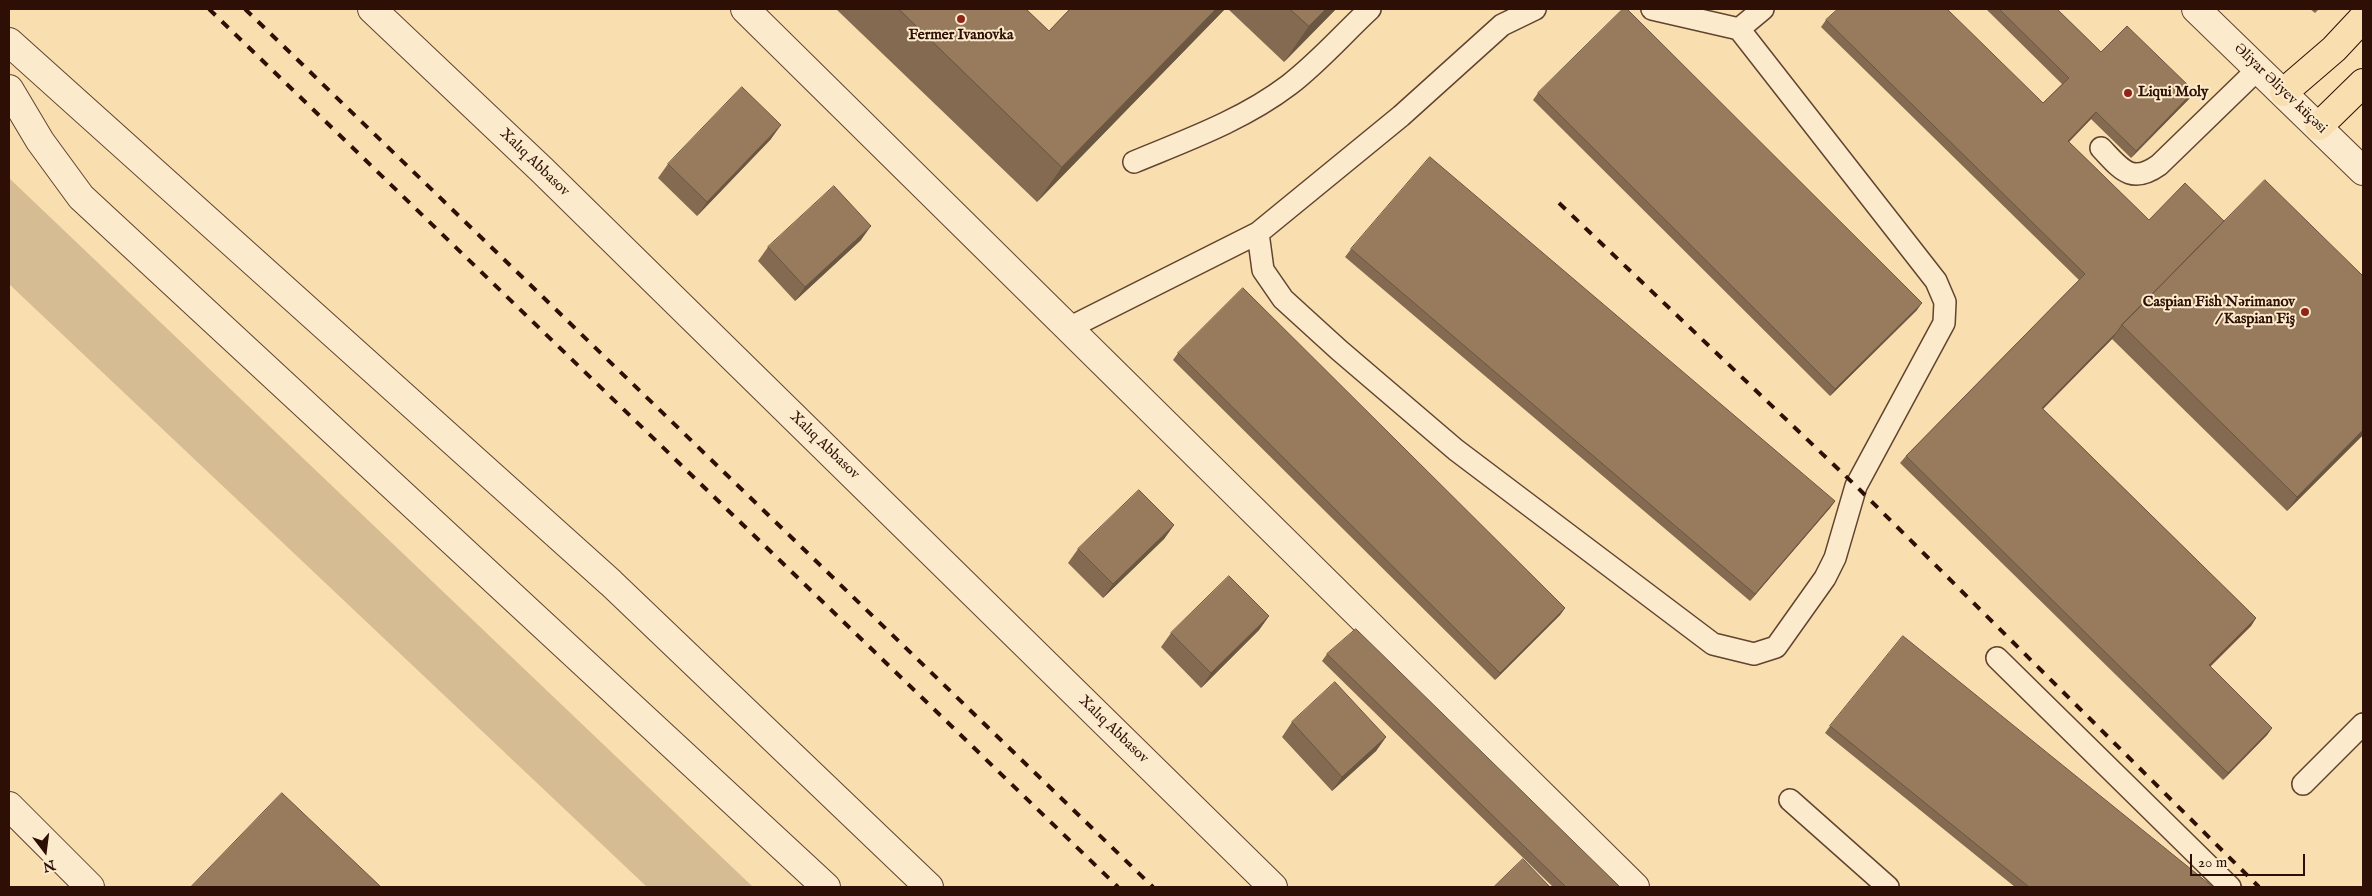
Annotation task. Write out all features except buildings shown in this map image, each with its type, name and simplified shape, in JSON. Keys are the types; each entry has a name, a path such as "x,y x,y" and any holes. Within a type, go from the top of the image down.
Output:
{"main road":[{"path":"2284,92 2334,49 2363,18"},
{"path":"2319,126 2363,83"}],"street":[{"name":"Xalıq Abbasov","path":"372,9 542,170 1273,887"},
{"path":"745,9 1634,887"},
{"name":"Əliyar Əliyev küçəsi","path":"2196,9 2284,92 2363,171"},
{"path":"9,42 611,583 929,887"},
{"path":"9,89 40,141 82,197 826,887"},
{"path":"9,806 90,887"}],"lane":[{"path":"1134,162 1220,126 1288,86 1324,56 1370,9"},
{"path":"1068,329 1258,233 1401,116 1502,25 1535,9"},
{"path":"1258,233 1263,270 1283,299 1339,350 1456,450 1713,644 1754,654 1776,646 1825,578 1835,558 1856,486 1944,323 1945,302 1936,281 1739,29 1652,9"},
{"path":"1739,29 1763,9"},
{"path":"2101,148 2121,169 2132,175 2144,174 2159,165 2259,68"},
{"path":"1997,658 2230,887"},
{"path":"2303,784 2363,724"},
{"path":"1790,800 1888,887"}],"shaded area":[{"path":"9,178 753,887 647,887 9,284"}],"railway":[{"path":"209,9 1118,887"},
{"path":"245,9 1153,887"},
{"path":"1559,203 1856,486 2259,887"}],"place":[{"name":"Fermer Ivanovka","path":"961,19"},
{"name":"Liqui Moly","path":"2128,93"},
{"name":"Caspian Fish Nərimanov / Kaspian Fiş","path":"2305,312"}]}
